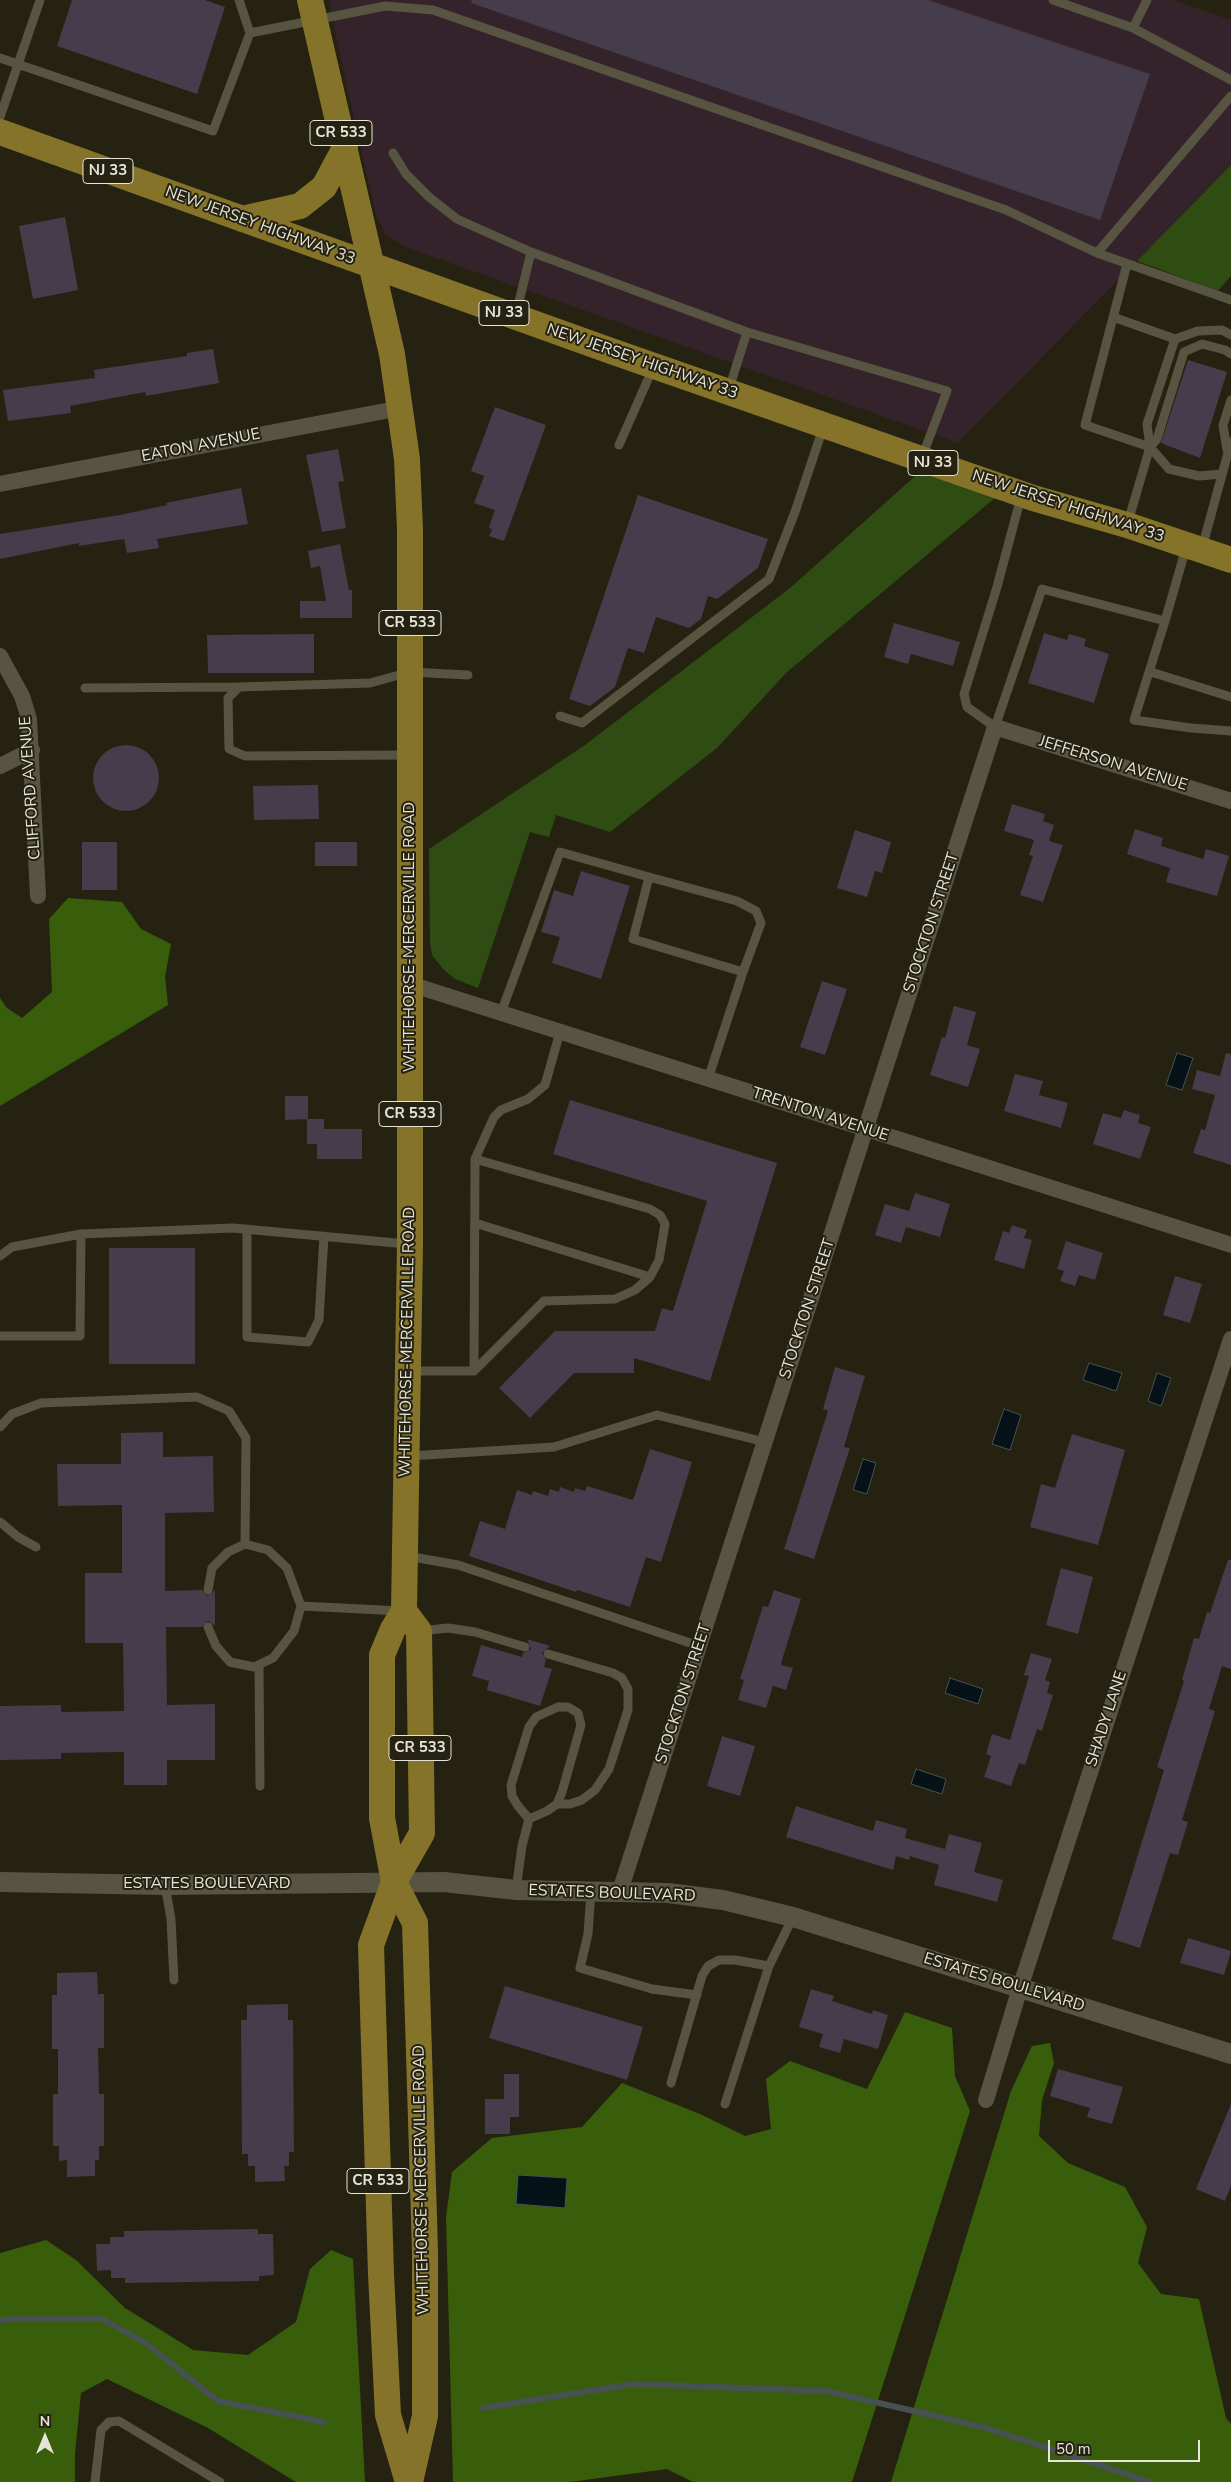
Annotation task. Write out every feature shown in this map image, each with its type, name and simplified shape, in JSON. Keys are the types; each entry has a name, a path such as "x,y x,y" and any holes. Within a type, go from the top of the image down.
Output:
{"main road":[{"name":"CR 533","path":"312,11 373,266"},
{"name":"NEW JERSEY HIGHWAY 33","path":"0,132 824,426 1021,494 1127,524 1231,560"},
{"path":"242,219 300,206 324,187 345,148"},
{"name":"WHITEHORSE-MERCERVILLE ROAD","path":"373,266 392,354 401,408 407,459 410,530 410,1244 404,1556 411,1621 422,1833 394,1882 371,1945 380,2264 388,2415 409,2482"},
{"name":"WHITEHORSE-MERCERVILLE ROAD","path":"409,2482 425,2416 425,2232 415,1923 394,1882 382,1818 382,1655 393,1629 411,1621"}],"street":[{"name":"EATON AVENUE","path":"0,484 401,408"},
{"name":"CLIFFORD AVENUE","path":"0,656 22,696 29,719 38,896"},
{"name":"JEFFERSON AVENUE","path":"995,727 1231,801"},
{"name":"STOCKTON STREET","path":"620,1891 995,727"},
{"path":"0,766 32,750"},
{"name":"TRENTON AVENUE","path":"410,984 1231,1245"},
{"name":"SHADY LANE","path":"986,2100 1020,1988 1231,1340"},
{"name":"ESTATES BOULEVARD","path":"0,1882 164,1886 444,1882 516,1890 668,1893 723,1900 793,1917 1231,2054"}],"lane":[{"path":"0,116 40,0"},
{"path":"0,58 213,131 250,33 239,0"},
{"path":"1052,0 1133,28 1231,80"},
{"path":"1133,28 1147,0"},
{"path":"250,33 312,11 385,6 433,10 1006,210 1097,253 1231,300"},
{"path":"1097,253 1231,96"},
{"path":"392,153 406,174 428,197 457,219 531,252 748,332 947,391 921,459"},
{"path":"516,317 531,252"},
{"path":"1127,264 1085,425 1150,447 1169,469 1198,476 1221,474"},
{"path":"1113,317 1175,339 1198,331 1222,330 1231,335"},
{"path":"728,392 748,332"},
{"path":"1127,524 1150,447 1147,424 1175,339"},
{"path":"1150,447 1157,439 1184,352 1202,344 1226,350 1231,354"},
{"path":"619,445 653,366"},
{"path":"1228,453 1223,425 1231,400"},
{"path":"560,716 582,723 769,579 795,512 824,426"},
{"path":"1231,442 1194,548 1165,621 1151,672 1134,720 1190,728 1231,731"},
{"path":"1021,494 997,587 964,694 967,707 995,727 1042,589 1165,621"},
{"path":"85,688 239,687 370,683 410,672 468,675"},
{"path":"1151,672 1231,697"},
{"path":"239,687 228,698 229,749 245,756 410,755"},
{"path":"501,1013 560,852 737,901 756,911 761,923 708,1079"},
{"path":"649,878 633,939 743,972"},
{"path":"474,1371 475,1159 494,1118 501,1110 528,1099 545,1085 560,1032"},
{"path":"408,1371 474,1371 544,1301 615,1299 635,1290 650,1277 659,1260 664,1238 664,1224 660,1215 650,1209 475,1159"},
{"path":"475,1223 650,1277"},
{"path":"0,1256 12,1247 81,1234 233,1228 410,1244"},
{"path":"247,1229 247,1337 308,1342 319,1320 324,1236"},
{"path":"0,1336 80,1336 81,1234"},
{"path":"0,1427 12,1414 41,1403 197,1397 229,1411 246,1438 245,1544"},
{"path":"405,1456 554,1447 656,1415 765,1442"},
{"path":"0,1522 18,1537 36,1547"},
{"path":"208,1590 212,1568 228,1552 245,1544 268,1550 287,1568 300,1606 294,1631 273,1658 254,1667 230,1662 216,1646 208,1626"},
{"path":"404,1556 458,1565 699,1646"},
{"path":"300,1606 475,1632 525,1647"},
{"path":"548,1654 613,1672 622,1678 628,1689 628,1710 609,1768 595,1790 582,1800 570,1804 557,1804"},
{"path":"259,1665 260,1786"},
{"path":"568,1707 578,1713 581,1725 562,1792 557,1804 547,1812 529,1818 518,1806 511,1785 529,1727 536,1718 548,1710 568,1707"},
{"path":"516,1890 522,1846 529,1818"},
{"path":"164,1886 171,1919 174,1980"},
{"path":"592,1891 588,1934 580,1968 652,1989 698,1995"},
{"path":"725,2104 769,1966 793,1917"},
{"path":"671,2083 702,1976 708,1966 719,1960 734,1960 769,1966"},
{"path":"95,2482 101,2430 109,2422 119,2421 220,2482"}],"shaded area":[{"path":"329,0 1173,0 1231,20 1231,165 958,443 405,247 385,234 376,215"},
{"path":"1177,1053 1193,1058 1182,1090 1166,1085"},
{"path":"1089,1363 1122,1373 1116,1391 1083,1380"},
{"path":"1157,1373 1171,1378 1161,1406 1148,1401"},
{"path":"1004,1409 1021,1415 1010,1450 992,1444"},
{"path":"863,1459 876,1463 867,1494 853,1490"},
{"path":"950,1678 983,1689 978,1704 945,1693"},
{"path":"916,1769 946,1779 942,1794 911,1784"},
{"path":"518,2175 567,2178 565,2208 516,2204"}],"green space":[{"path":"1231,165 1231,276 1218,291 1137,261"},
{"path":"923,469 996,497 786,673 717,748 610,832 556,815 549,837 530,832 478,988 455,979 443,969 432,955 430,943 429,849 585,745 790,588"},
{"path":"68,898 122,902 141,929 171,944 165,977 168,1005 0,1106 0,998 7,1008 22,1018 52,992 49,919"},
{"path":"905,2012 952,2028 955,2076 970,2111 852,2482 693,2482 667,2469 570,2482 453,2482 446,2217 452,2172 492,2138 582,2127 622,2083 700,2114 745,2136 771,2129 766,2079 790,2061 867,2089"},
{"path":"1050,2043 1054,2063 1042,2100 1039,2136 1068,2163 1125,2187 1147,2227 1138,2263 1161,2294 1199,2299 1226,2418 1231,2424 1231,2482 891,2482 1011,2091 1032,2046"},
{"path":"46,2240 76,2260 125,2308 193,2350 248,2355 296,2322 310,2269 331,2250 353,2259 365,2482 296,2482 208,2428 107,2379 81,2393 75,2453 75,2482 0,2482 0,2253"}],"building":[{"path":"72,0 205,0 225,7 197,94 57,46"},
{"path":"472,0 928,0 1150,74 1100,220 471,3"},
{"path":"65,217 78,290 33,299 19,226"},
{"path":"213,349 219,383 146,396 145,392 70,406 71,413 8,421 3,390 95,378 94,370 187,356 187,353"},
{"path":"1188,360 1227,372 1200,458 1161,443"},
{"path":"495,407 546,425 504,541 489,536 492,530 489,527 495,510 474,503 484,476 471,471"},
{"path":"338,449 344,481 338,482 346,528 322,532 306,455"},
{"path":"241,488 248,524 157,539 159,548 127,553 124,539 79,546 79,543 0,559 0,534 120,515 167,505 166,503"},
{"path":"638,495 768,539 758,568 717,599 708,596 701,619 689,628 656,617 644,653 628,648 615,687 590,706 569,699"},
{"path":"340,544 349,590 352,590 352,618 300,618 300,601 326,601 320,566 311,568 308,551"},
{"path":"894,623 960,642 953,666 911,654 908,664 884,657"},
{"path":"1044,633 1067,640 1069,634 1086,639 1084,646 1109,654 1094,703 1028,683"},
{"path":"314,634 314,673 208,673 207,635"},
{"path":"119,745 133,745 145,750 154,759 159,771 157,791 150,802 133,811 119,811 107,806 98,797 93,785 93,771 98,759 107,750"},
{"path":"318,785 319,819 254,820 253,786"},
{"path":"1012,804 1045,814 1043,821 1054,825 1049,841 1063,845 1043,902 1020,895 1033,856 1029,855 1034,840 1004,831"},
{"path":"1135,829 1163,838 1161,846 1203,859 1206,849 1229,856 1217,896 1166,882 1170,868 1127,854"},
{"path":"855,830 891,842 882,873 875,871 867,897 837,888"},
{"path":"82,842 117,842 117,890 82,890"},
{"path":"315,842 357,842 357,866 315,866"},
{"path":"581,871 630,886 601,979 552,963 560,937 541,932 554,890 573,896"},
{"path":"822,981 847,989 825,1055 800,1047"},
{"path":"954,1006 976,1012 967,1045 980,1049 968,1087 930,1075 942,1037 945,1038"},
{"path":"1226,1053 1231,1054 1231,1165 1193,1153 1201,1129 1205,1130 1215,1095 1192,1089 1197,1070 1220,1076"},
{"path":"1015,1074 1043,1081 1039,1095 1068,1103 1061,1128 1004,1111"},
{"path":"285,1096 308,1096 308,1119 285,1120"},
{"path":"570,1100 777,1163 710,1381 634,1358 634,1373 574,1373 530,1418 499,1388 555,1331 655,1331 662,1308 673,1311 707,1201 553,1154"},
{"path":"1124,1110 1140,1115 1138,1123 1151,1127 1140,1159 1093,1144 1103,1113 1121,1118"},
{"path":"307,1119 324,1119 324,1129 362,1129 362,1159 317,1159 317,1144 307,1144"},
{"path":"915,1193 950,1204 940,1237 906,1227 901,1243 875,1235 885,1204 909,1211"},
{"path":"1012,1225 1027,1230 1024,1238 1032,1240 1024,1269 994,1260 1003,1231 1009,1233"},
{"path":"1066,1241 1103,1253 1095,1280 1079,1275 1075,1286 1060,1281 1064,1271 1057,1269"},
{"path":"109,1248 195,1248 195,1364 109,1364"},
{"path":"1175,1276 1202,1284 1190,1323 1163,1315"},
{"path":"835,1367 865,1376 844,1447 850,1448 814,1559 784,1549 828,1411 823,1409"},
{"path":"163,1432 163,1457 213,1456 214,1512 165,1513 165,1591 202,1590 207,1596 215,1590 215,1626 208,1621 202,1627 166,1627 167,1705 215,1704 215,1760 167,1760 167,1785 124,1785 124,1752 61,1753 61,1759 0,1760 0,1706 61,1705 61,1712 124,1711 123,1643 85,1643 85,1573 122,1573 122,1505 58,1506 57,1464 121,1464 121,1433"},
{"path":"1072,1434 1125,1450 1098,1545 1030,1527 1041,1484 1055,1488"},
{"path":"650,1449 692,1462 661,1562 646,1557 630,1607 577,1590 576,1592 469,1556 480,1521 505,1529 517,1490 532,1495 533,1491 548,1496 550,1489 559,1492 560,1487 574,1492 575,1488 585,1491 587,1486 633,1500"},
{"path":"1228,1560 1231,1560 1231,1669 1222,1666 1209,1709 1215,1711 1182,1820 1188,1822 1178,1855 1170,1853 1140,1948 1112,1939 1164,1770 1157,1767 1184,1681 1182,1680 1194,1638 1199,1639 1207,1612 1210,1613"},
{"path":"1061,1568 1093,1577 1078,1634 1046,1625"},
{"path":"774,1590 801,1599 781,1665 793,1668 786,1690 773,1686 766,1708 738,1700 744,1680 740,1679 763,1606 768,1607"},
{"path":"527,1639 550,1646 542,1653 546,1660 544,1667 552,1669 540,1706 487,1690 489,1681 472,1676 481,1645 522,1657 523,1653 531,1649"},
{"path":"1031,1653 1052,1659 1045,1680 1050,1682 1047,1693 1053,1695 1042,1731 1037,1729 1025,1765 1019,1763 1011,1786 984,1777 991,1756 986,1754 992,1734 1010,1740 1029,1676 1024,1675"},
{"path":"722,1736 755,1746 740,1796 707,1786"},
{"path":"796,1806 873,1831 876,1820 907,1829 905,1838 945,1849 949,1834 982,1843 974,1872 1003,1880 997,1902 934,1885 939,1865 910,1856 909,1860 896,1856 893,1870 786,1837"},
{"path":"1188,1938 1231,1951 1224,1975 1180,1963"},
{"path":"97,1972 98,1994 104,1994 104,2048 98,2048 99,2094 104,2094 104,2146 99,2146 99,2160 95,2160 95,2176 67,2177 67,2160 59,2161 59,2146 53,2146 53,2094 58,2094 58,2049 52,2049 52,1995 57,1995 57,1973"},
{"path":"505,1986 643,2027 627,2080 489,2038"},
{"path":"811,1989 834,1996 832,2001 872,2014 873,2010 888,2015 878,2049 844,2039 840,2053 819,2047 823,2034 799,2027"},
{"path":"288,2004 288,2020 293,2020 294,2152 289,2152 289,2166 284,2166 285,2181 255,2182 255,2166 248,2166 248,2154 242,2154 241,2020 247,2020 247,2005"},
{"path":"1058,2069 1123,2087 1112,2124 1087,2117 1090,2108 1050,2096"},
{"path":"504,2074 519,2074 519,2117 510,2117 510,2134 485,2134 485,2099 504,2099"},
{"path":"1231,2104 1231,2185 1225,2201 1196,2189"},
{"path":"258,2229 258,2234 273,2234 274,2275 259,2276 259,2281 125,2283 125,2278 111,2278 111,2270 97,2271 96,2244 110,2244 110,2237 124,2237 124,2231"}],"waterway":[{"path":"0,2320 37,2318 102,2319 147,2344 218,2401 324,2422"},
{"path":"483,2408 633,2384 827,2391 983,2427 1151,2482"}]}
